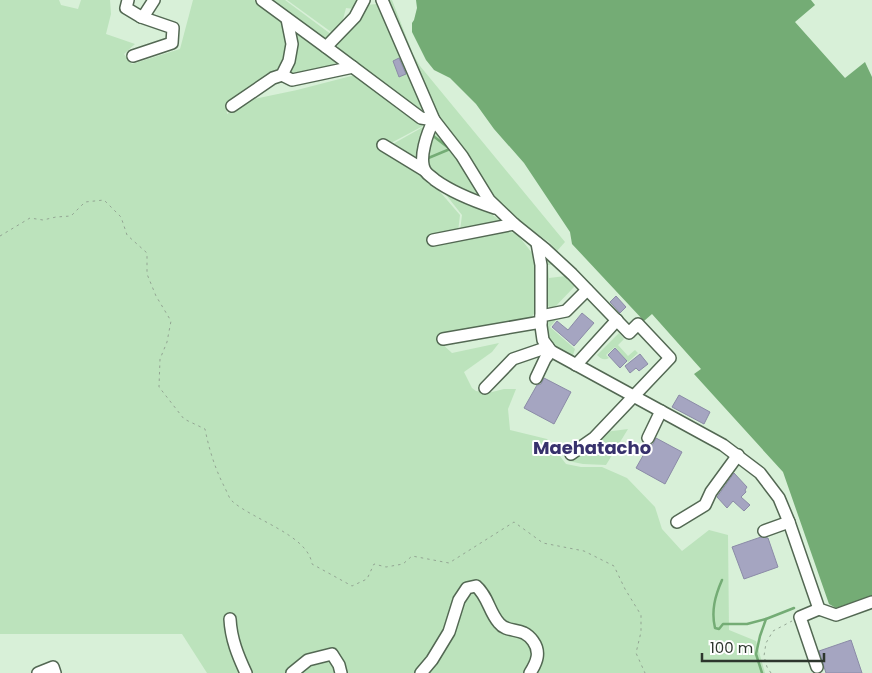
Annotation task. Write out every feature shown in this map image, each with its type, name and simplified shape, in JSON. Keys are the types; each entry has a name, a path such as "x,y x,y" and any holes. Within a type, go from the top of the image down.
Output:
{"street":[{"path":"128,0 126,8 141,18 173,28 172,43 133,56"},
{"path":"141,18 154,0"},
{"path":"262,0 421,118 434,120"},
{"path":"326,47 355,17 364,0 382,1 434,120 462,156 488,200 565,268 629,333 638,324 670,358 594,438 571,454"},
{"path":"282,75 289,61 292,44 287,19"},
{"path":"232,106 273,78 282,75 292,80 353,67"},
{"path":"424,170 422,157 428,132 434,120"},
{"path":"383,145 424,170 440,183 474,201 497,208"},
{"path":"433,240 514,224"},
{"path":"537,243 541,265 543,340 549,349 723,445 760,473 779,498 819,609"},
{"path":"443,339 541,319 566,311 587,290"},
{"path":"576,364 617,320"},
{"path":"536,378 549,349"},
{"path":"484,388 513,359 549,349"},
{"path":"648,438 662,411"},
{"path":"677,522 705,505 711,492 738,455"},
{"path":"764,531 789,522"},
{"path":"421,673 432,660 449,632 459,600 467,588 476,586 482,591 497,622 504,628 528,635 536,645 538,656 530,673"},
{"path":"817,667 800,617 819,609 836,614 872,602"},
{"path":"230,620 230,632 246,673"},
{"path":"292,673 308,660 332,654 339,665 341,673"},
{"path":"38,673 53,667 55,673"}],"path":[{"path":"0,236 30,218 44,220 71,216 85,202 104,200 120,217 127,235 147,253 147,274 156,296 170,321 168,342 160,358 159,387 184,419 205,429 209,451 231,500 248,513 269,523 297,541 311,558 312,564 352,586 367,579 374,564 386,567 403,564 412,556 449,563 514,522 543,543 584,551 614,566 641,615 641,632 636,653 645,673"},
{"path":"771,673 764,656 766,643 773,631 800,617"}],"shaded area":[{"path":"0,0 59,0 61,5 78,9 81,0 110,0 111,14 106,34 135,44 124,54 132,64 180,49 193,0 254,0 284,21 289,48 281,69 226,104 227,114 254,99 355,75 423,126 391,143 385,139 380,148 428,178 460,215 458,232 432,245 507,231 517,234 532,253 536,266 536,311 531,318 440,342 452,353 499,343 492,352 464,372 472,388 476,391 488,393 504,389 516,389 508,409 510,430 547,439 566,464 581,467 602,467 627,478 655,507 662,529 682,551 709,530 728,535 729,630 756,641 765,673 207,673 182,634 0,634"},
{"path":"269,0 285,0 332,35 326,39 320,38"},
{"path":"287,0 358,0 354,9 346,8 341,27 334,34"},
{"path":"387,0 392,0 413,54 420,66 565,242 557,251 549,242 525,226 496,201 441,121"},
{"path":"416,0 811,0 815,5 795,22 845,78 865,62 872,77 872,596 836,608 829,604 783,472 694,374 701,369 652,314 644,321 572,244 570,232 524,163 494,129 476,104 450,78 434,70 426,60 412,32 412,23 417,8"},
{"path":"377,4 424,110 420,111 340,52 337,45 338,41 366,5"},
{"path":"300,33 335,59 335,63 331,68 294,77 288,73 295,35"},
{"path":"423,127 420,163 391,145"},
{"path":"434,131 452,148 482,195 481,199 437,178 425,165 429,134"},
{"path":"439,186 485,210 500,220 501,223 460,231 462,215"},
{"path":"547,256 556,264 548,265 549,278 566,276 574,283 574,287 554,308 549,307 547,303"},
{"path":"556,320 550,327 575,349 570,357 555,348 548,337 545,325 548,321"},
{"path":"619,333 624,339 618,345 628,356 635,350 638,353 628,362 615,347 606,355 609,358 604,359 598,356 597,355"},
{"path":"628,429 606,465 568,461 595,444 605,432"}],"building":[{"path":"399,58 406,74 399,77 393,61"},
{"path":"616,296 626,307 620,313 610,302"},
{"path":"582,313 594,323 574,346 552,327 557,321 568,330"},
{"path":"615,348 627,361 620,368 608,355"},
{"path":"640,354 648,364 639,371 636,368 630,373 625,366"},
{"path":"544,378 571,392 554,424 524,408 537,385 541,384"},
{"path":"679,395 710,412 704,424 672,407"},
{"path":"656,438 682,452 665,484 636,468 649,445 653,444"},
{"path":"734,473 747,487 746,492 741,497 750,505 744,511 733,501 727,508 717,497"},
{"path":"761,537 768,538 778,567 744,579 732,547"},
{"path":"851,640 862,673 826,673 819,651"}],"waterway":[{"path":"426,159 450,149 432,135"},
{"path":"722,580 714,604 715,628 719,629 723,624 747,624 766,619"},
{"path":"762,673 756,654 766,619 794,608"}],"district":[{"name":"Maehatacho","path":"592,448"}]}
